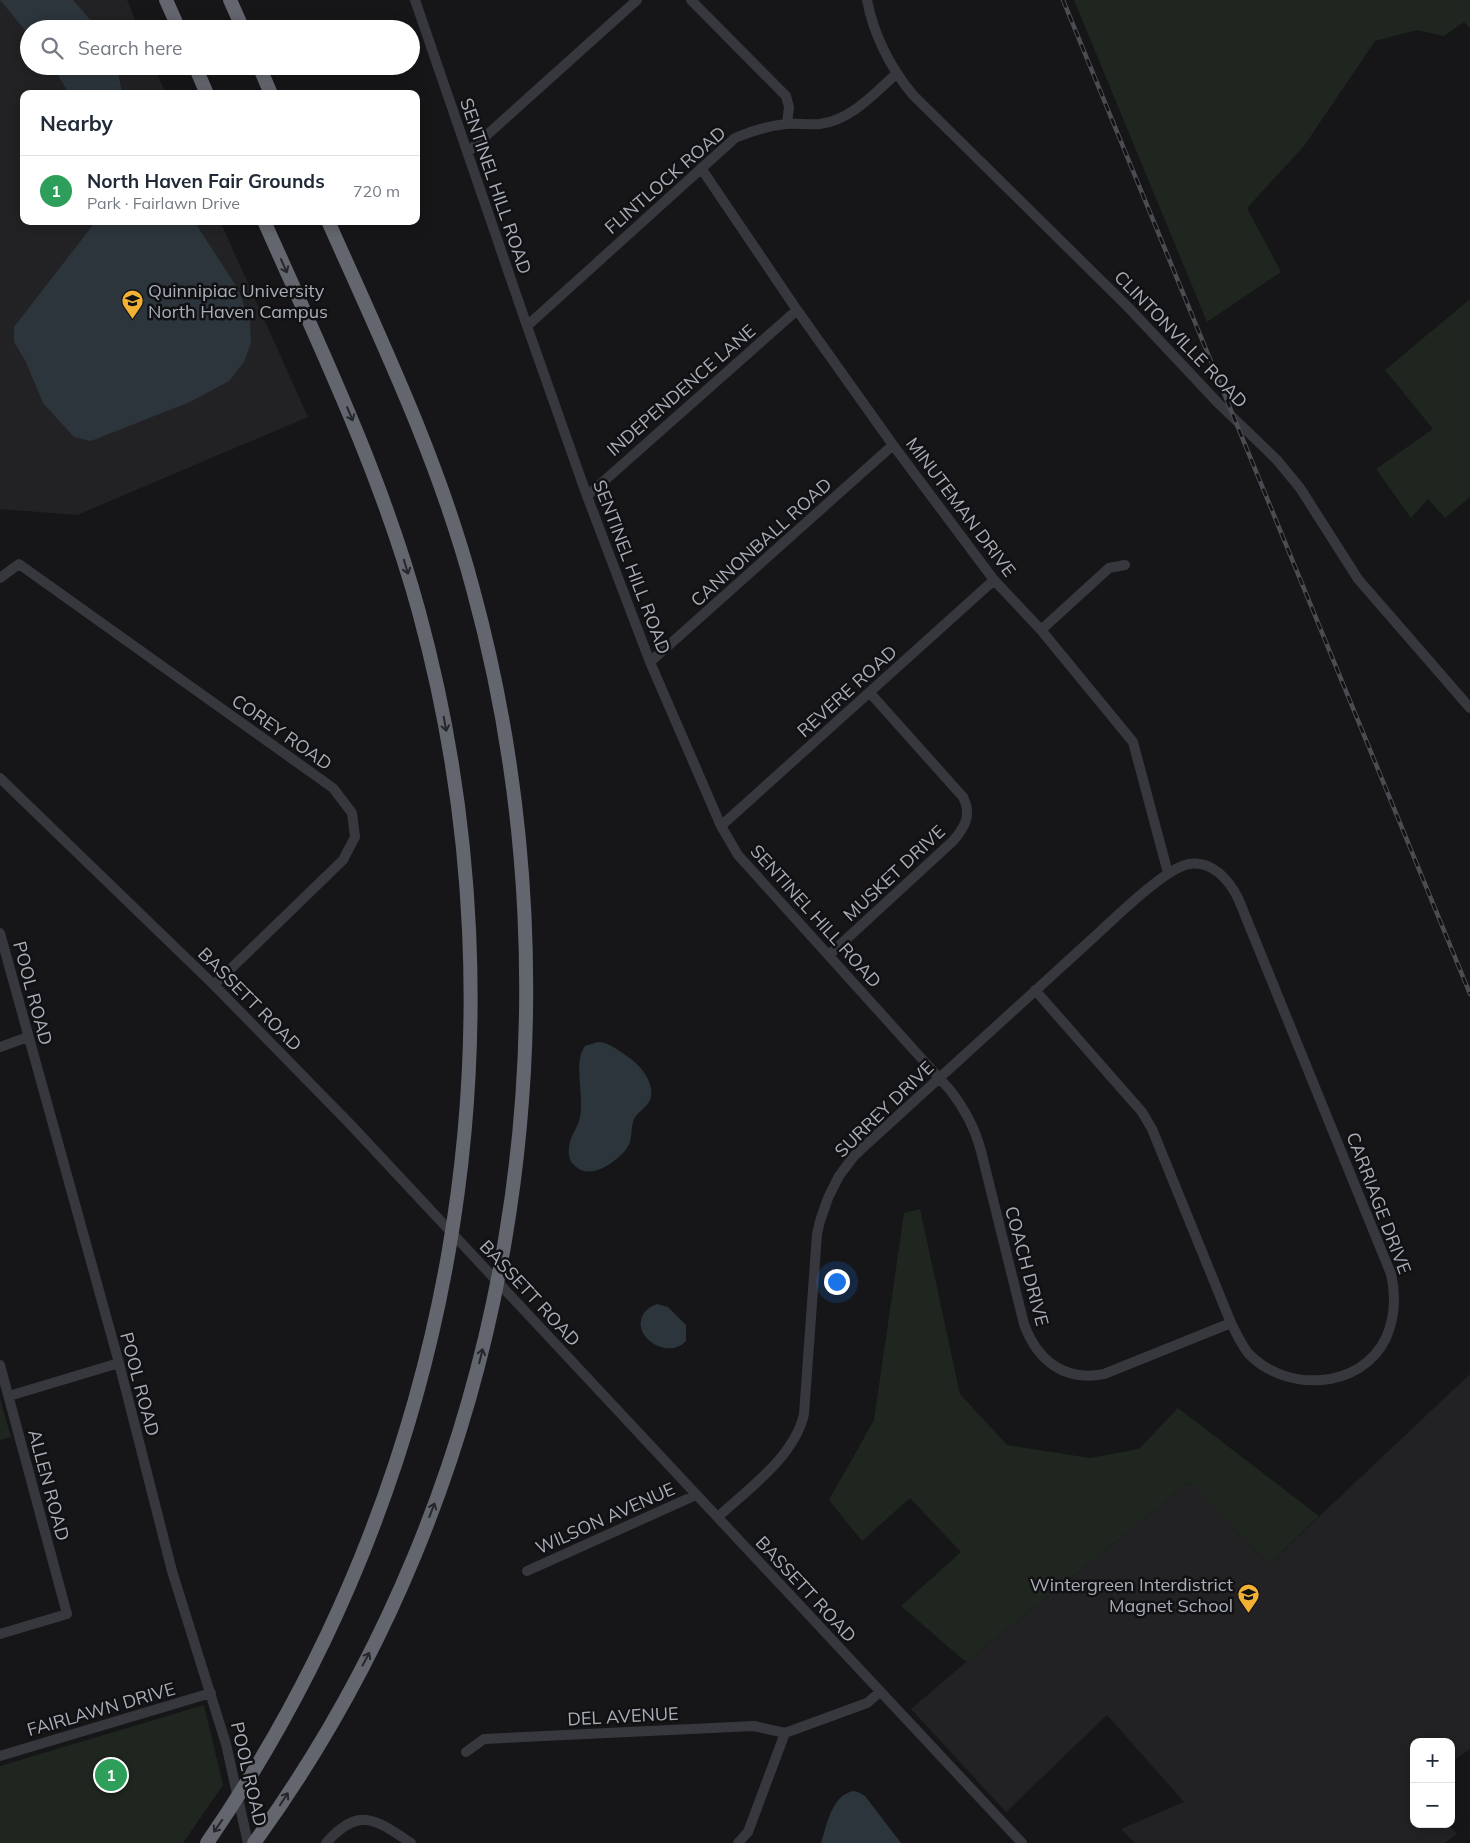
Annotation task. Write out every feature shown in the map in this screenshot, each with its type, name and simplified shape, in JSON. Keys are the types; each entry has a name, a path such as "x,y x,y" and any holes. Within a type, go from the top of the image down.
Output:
{"highway":[{"path":"166,0 174,20"},
{"path":"230,0 238,20"},
{"path":"199,75 205,90"},
{"path":"263,75 269,90"},
{"path":"207,1843 246,1784 298,1693 339,1610 376,1522 413,1410 442,1292 458,1200 468,1107 471,1004 468,910 459,811 442,710 421,620 401,550 368,458 266,225"},
{"path":"253,1842 312,1755 370,1652 412,1561 448,1467 480,1361 503,1260 519,1145 526,1059 527,958 522,859 509,753 490,653 462,548 434,465 414,414 330,225"}],"street":[{"name":"SENTINEL HILL ROAD","path":"415,0 526,326 587,496 650,662 721,826 738,855 939,1078"},
{"path":"468,152 638,0"},
{"path":"691,0 786,96 789,106 786,124"},
{"name":"CLINTONVILLE ROAD","path":"866,0 876,35 896,74 928,111 1124,303 1218,403 1277,460 1300,488 1339,552 1367,590 1470,708"},
{"name":"FLINTLOCK ROAD","path":"526,326 735,138 754,130 786,124 822,124 844,116 866,102 896,74"},
{"name":"MINUTEMAN DRIVE","path":"701,168 797,310 893,445 994,580 1040,630 1133,742 1168,873"},
{"name":"INDEPENDENCE LANE","path":"587,496 797,310"},
{"name":"CANNONBALL ROAD","path":"650,662 893,445"},
{"name":"COREY ROAD","path":"0,578 19,564 332,788 352,813 355,837 343,860 214,985"},
{"path":"1040,630 1109,568 1125,566"},
{"name":"REVERE ROAD","path":"721,826 994,580"},
{"name":"MUSKET DRIVE","path":"829,955 953,841 966,824 968,814 963,797 870,693"},
{"name":"BASSETT ROAD","path":"0,778 214,985 440,1218 1022,1843"},
{"name":"CARRIAGE DRIVE","path":"1035,990 1142,1112 1152,1128 1231,1323 1240,1342 1248,1352 1270,1370 1297,1380 1324,1380 1354,1371 1376,1352 1386,1338 1395,1306 1392,1274 1233,887 1218,872 1209,866 1200,864 1189,863 1168,873"},
{"name":"SURREY DRIVE","path":"718,1517 782,1457 799,1431 804,1414 817,1234 832,1188 854,1156 1035,990 1168,873"},
{"name":"POOL ROAD","path":"0,933 119,1363 172,1571 211,1693 253,1842"},
{"path":"0,1047 28,1037"},
{"name":"COACH DRIVE","path":"939,1078 960,1103 974,1127 1024,1324 1034,1347 1052,1365 1083,1376 1104,1374 1231,1323"},
{"path":"9,1396 119,1363"},
{"name":"ALLEN ROAD","path":"0,1365 66,1614 0,1634"},
{"name":"WILSON AVENUE","path":"527,1571 696,1495"},
{"path":"738,1843 748,1832 785,1733 866,1703 880,1692"},
{"name":"FAIRLAWN DRIVE","path":"0,1756 211,1693"},
{"name":"DEL AVENUE","path":"466,1752 484,1739 754,1726 785,1733"},
{"path":"326,1843 340,1828 355,1820 369,1820 386,1826 411,1843"}],"shaded area":[{"name":"Quinnipiac University North Haven Campus","path":"0,0 127,0 135,20 20,20 20,75 158,75 164,90 20,90 20,225 222,225 308,417 77,515 0,509"},
{"path":"0,0 73,0 90,20 20,20 20,24"},
{"path":"1074,0 1470,0 1470,29 1464,22 1444,36 1417,30 1375,41 1304,146 1247,208 1281,272 1207,322"},
{"path":"58,75 119,75 121,90 67,90"},
{"path":"93,225 197,225 238,289 250,322 251,343 244,362 229,381 190,402 91,441 74,437 43,403 26,362 14,342 14,327"},
{"path":"1470,299 1470,497 1445,518 1428,499 1411,518 1376,469 1433,429 1385,370"},
{"path":"598,1042 611,1046 636,1063 648,1078 651,1096 649,1102 634,1119 630,1142 623,1153 603,1168 588,1171 581,1170 573,1164 569,1152 570,1141 578,1125 581,1112 579,1072 581,1053 585,1046"},
{"path":"920,1209 960,1394 1007,1445 1090,1458 1139,1449 1178,1408 1319,1516 1269,1564 1189,1482 966,1662 901,1606 961,1552 910,1498 862,1541 829,1500 874,1420 904,1213"},
{"path":"657,1304 668,1307 686,1325 686,1341 670,1348 661,1347 646,1337 642,1330 641,1322 644,1313"},
{"name":"Wintergreen Interdistrict Magnet School","path":"1470,1374 1470,1749 1455,1759 1455,1738 1410,1738 1410,1828 1452,1828 1457,1834 1445,1843 1135,1843 1121,1829 1184,1802 1107,1715 1006,1812 911,1709 966,1662 1189,1482 1269,1564"},
{"path":"0,1399 11,1437 0,1440"},
{"path":"204,1705 223,1785 183,1843 0,1843 0,1766"},
{"path":"853,1791 865,1796 901,1843 821,1843 835,1805 846,1794"}],"railway":[{"path":"1063,0 1470,994"}],"place":[{"name":"Quinnipiac University North Haven Campus","path":"132,319"},
{"name":"Wintergreen Interdistrict Magnet School","path":"1249,1613"},
{"name":"North Haven Fair Grounds","path":"111,1775"}]}
